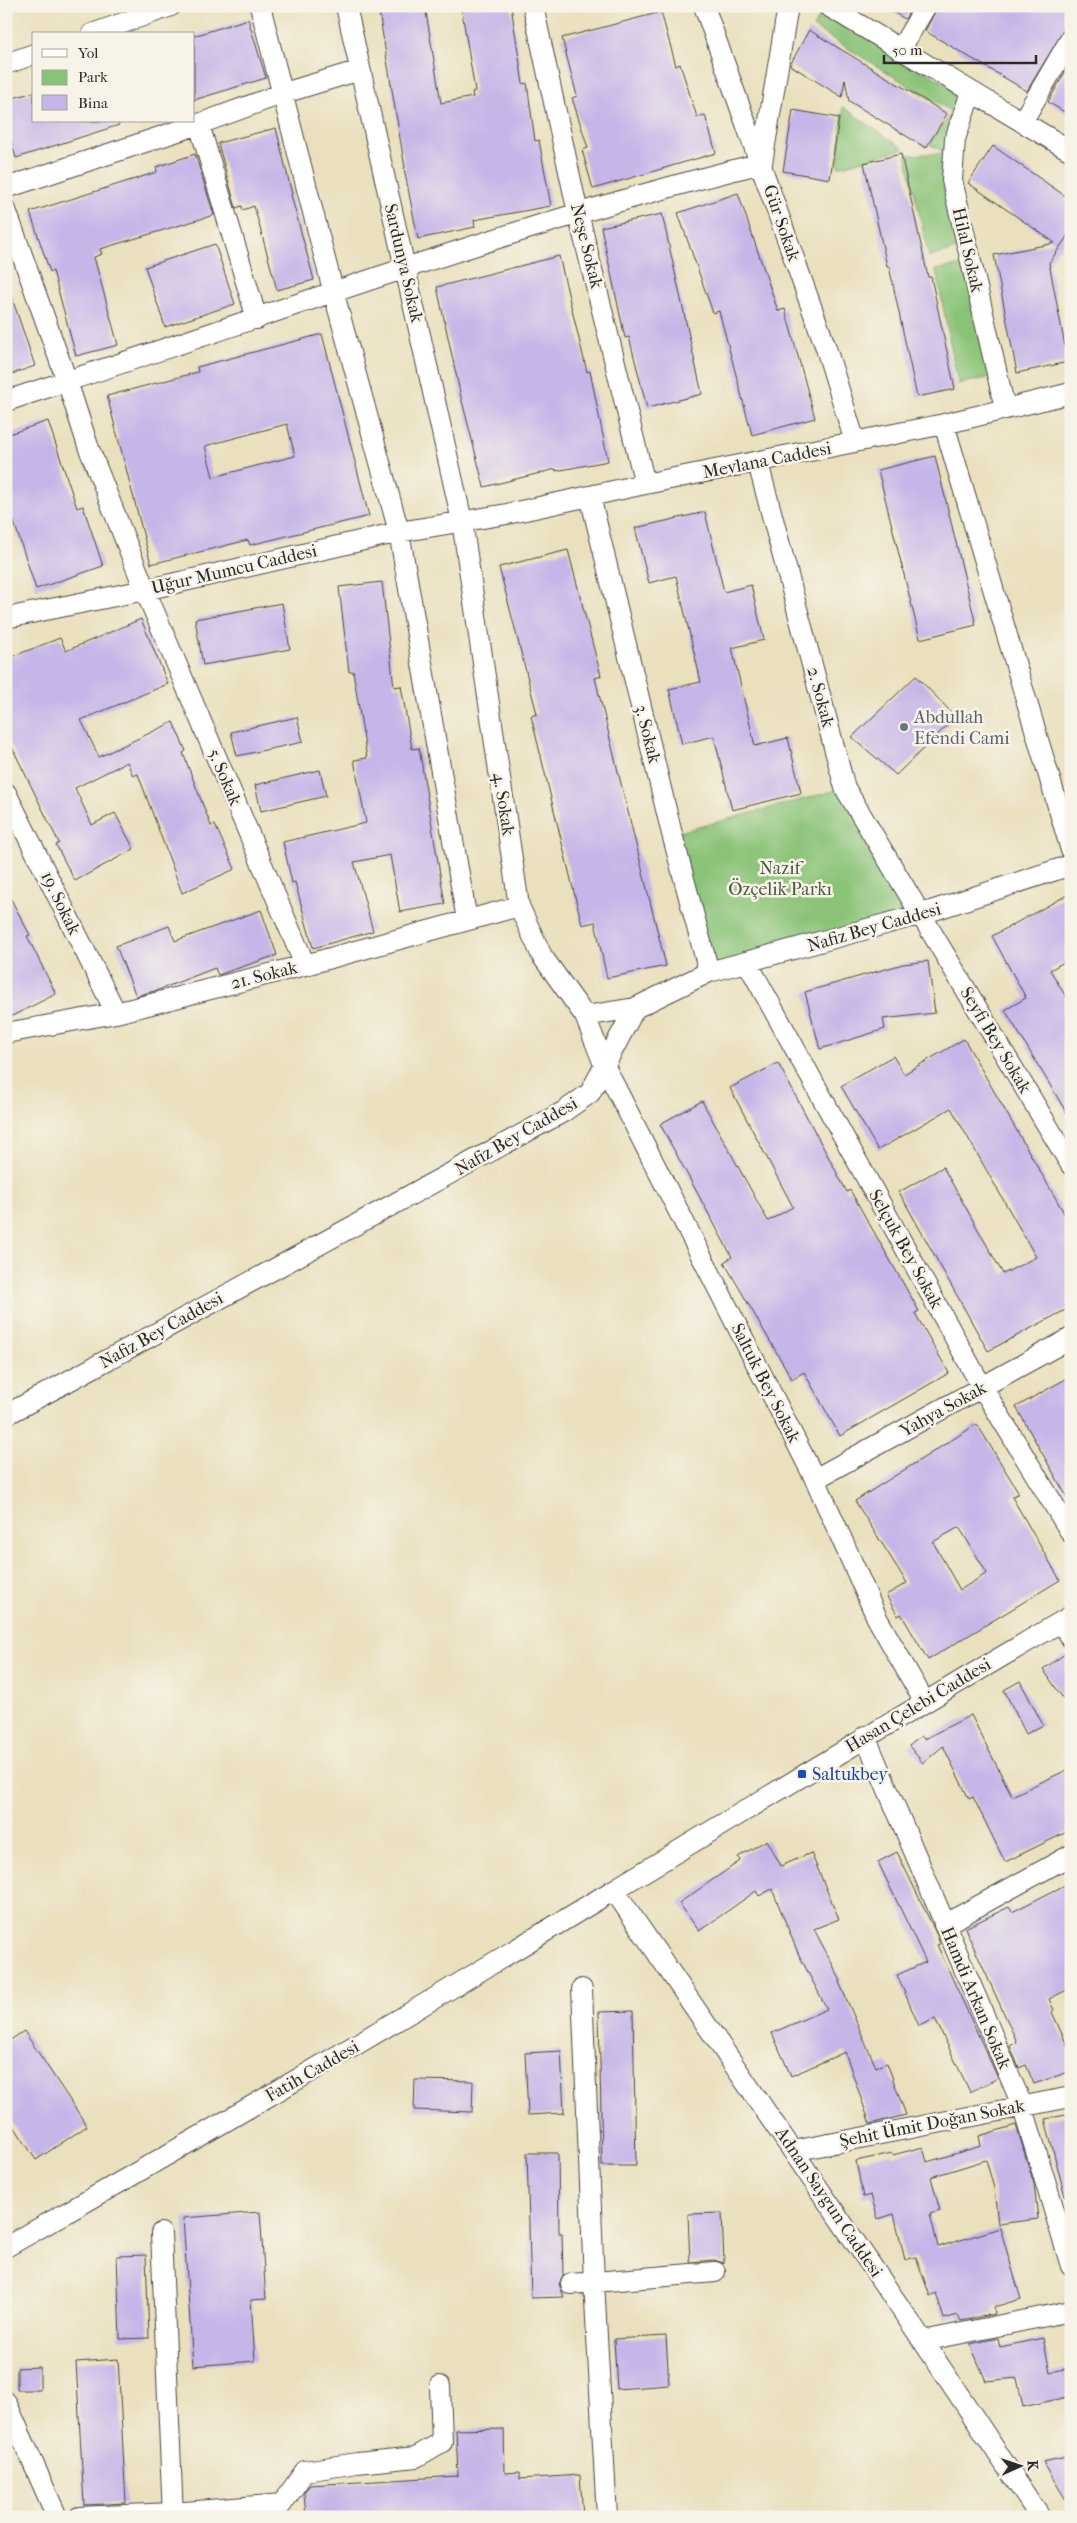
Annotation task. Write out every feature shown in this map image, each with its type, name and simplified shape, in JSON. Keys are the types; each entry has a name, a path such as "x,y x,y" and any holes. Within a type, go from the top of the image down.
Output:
{"street":[{"path":"98,32 171,6"},
{"path":"260,6 284,93 334,294 399,532 467,920"},
{"name":"Sardunya Sokak","path":"346,6 462,521"},
{"name":"Neşe Sokak","path":"533,6 578,213 645,484"},
{"name":"Gür Sokak","path":"704,6 762,163 826,348 855,442"},
{"path":"6,401 334,294 480,242 674,185 762,163 788,6"},
{"path":"828,6 1071,151"},
{"path":"900,50 926,6"},
{"path":"1022,122 1071,38"},
{"path":"6,64 32,55"},
{"path":"6,188 199,124 284,93 360,70"},
{"name":"Hilal Sokak","path":"971,92 955,139 952,180 1005,408"},
{"path":"199,124 258,319"},
{"name":"5. Sokak","path":"6,210 88,446 145,590 306,965"},
{"name":"Mevlana Caddesi","path":"462,521 507,514 645,484 944,424 1071,393"},
{"path":"944,424 1071,850"},
{"name":"2. Sokak","path":"758,462 845,788 922,914"},
{"name":"3. Sokak","path":"590,496 672,834 709,972"},
{"name":"Uğur Mumcu Caddesi","path":"6,618 145,590 399,532 462,521"},
{"name":"4. Sokak","path":"462,521 519,906 542,956 585,1016 604,1067"},
{"name":"19. Sokak","path":"6,792 116,1012"},
{"name":"Nafiz Bey Caddesi","path":"6,1415 563,1112 590,1093 635,1008 709,972 922,914 1071,865"},
{"name":"21. Sokak","path":"6,1033 116,1012 306,965 519,906"},
{"name":"Seyfi Bey Sokak","path":"922,914 1071,1165"},
{"name":"Selçuk Bey Sokak","path":"747,962 982,1387 1071,1533"},
{"path":"585,1016 635,1008"},
{"name":"Saltuk Bey Sokak","path":"604,1067 815,1479 877,1618 924,1701"},
{"name":"Yahya Sokak","path":"815,1479 1071,1338"},
{"name":"Hasan Çelebi Caddesi","path":"614,1890 924,1701 1068,1625"},
{"name":"Hamdi Arkan Sokak","path":"865,1736 1022,2105 1071,2266"},
{"path":"944,1925 1071,1855"},
{"name":"Adnan Saygun Caddesi","path":"614,1890 924,2341 1040,2517"},
{"name":"Fatih Caddesi","path":"6,2246 197,2138 614,1890"},
{"path":"582,1989 594,2282 607,2517"},
{"name":"Şehit Ümit Doğan Sokak","path":"793,2151 1071,2097"},
{"path":"161,2233 173,2515"},
{"path":"571,2284 715,2272"},
{"path":"924,2341 1071,2311"},
{"path":"79,2517 173,2515 282,2504 305,2471 416,2457 442,2442 440,2386"},
{"path":"6,2402 57,2517"}],"green space":[{"path":"824,10 964,95 948,153 963,247 929,257 906,155 947,153 929,144 952,112 813,27"},
{"path":"843,107 904,149 838,167"},
{"path":"966,264 993,377 958,384 936,270"},
{"name":"Nazif Özçelik Parkı","path":"845,788 922,914 709,972 672,834"}],"building":[{"path":"378,6 425,6 441,103 473,97 472,92 475,91 461,6 511,6 523,84 527,83 535,141 539,140 551,206 474,220 475,227 418,239 404,168"},
{"path":"883,6 912,6 905,19"},
{"path":"938,6 1071,6 1071,18 1027,91 925,31"},
{"path":"661,12 676,66 680,64 697,117 705,115 716,153 593,189 582,150 588,148 572,98 577,96 562,38"},
{"path":"248,19 266,78 195,100 195,36"},
{"path":"809,30 947,114 926,148 849,101 845,79 842,97 790,65"},
{"path":"1068,67 1071,69 1071,116 1048,102"},
{"path":"32,93 32,122 118,122 119,125 16,158 6,124 6,100"},
{"path":"793,110 839,118 830,179 783,171"},
{"path":"276,128 291,195 314,280 277,290 254,206 243,210 242,206 236,208 218,143"},
{"path":"993,146 1071,200 1071,231 1049,263 1068,362 1017,373 994,255 1055,243 968,183"},
{"path":"195,154 214,215 100,249 102,254 94,257 118,345 76,356 53,271 50,272 30,212 157,172 156,167"},
{"path":"901,154 928,277 931,277 955,389 917,397 889,266 887,266 864,163"},
{"path":"738,193 778,311 785,309 815,418 752,435 719,311 713,313 678,213"},
{"path":"662,214 702,394 647,408 629,337 625,338 601,227"},
{"path":"215,244 235,304 165,327 145,267"},
{"path":"559,256 587,372 590,371 608,461 556,471 556,469 484,487 461,397 437,287"},
{"path":"6,289 9,289 35,366 6,376"},
{"path":"322,334 369,516 250,545 248,540 151,564 107,396 198,372 197,367","holes":["287,424 295,456 213,477 205,446"]},
{"path":"48,421 77,508 83,506 103,566 36,589 6,498 6,435"},
{"path":"935,456 976,625 920,639 878,470"},
{"path":"705,512 724,592 751,585 764,640 732,648 755,746 788,738 801,793 732,810 714,736 682,744 669,689 701,682 676,576 649,583 635,528"},
{"path":"568,550 601,676 595,678 666,966 607,978 595,922 582,925 531,716 537,714 499,567"},
{"path":"382,582 394,687 401,686 412,749 419,748 445,904 400,912 390,855 354,862 373,931 313,948 295,882 292,883 283,842 366,823 354,760 367,758 353,671 349,672 339,587"},
{"path":"282,603 290,649 203,665 195,619"},
{"path":"141,619 168,684 81,720 99,757 173,722 186,751 183,753 211,826 215,825 235,869 182,893 138,774 133,776 127,762 75,788 92,825 115,813 134,849 75,881 56,845 59,843 6,735 6,659 60,638 66,651"},
{"name":"Abdullah Efendi Cami","path":"916,676 956,717 896,775 852,737"},
{"path":"297,717 303,742 237,756 231,732"},
{"path":"320,770 326,796 261,811 255,785"},
{"path":"6,890 30,935 27,936 56,994 6,1019"},
{"path":"1071,893 1071,958 1050,970 1071,1005 1071,1120 1005,1010 1026,998 992,936"},
{"path":"261,910 277,955 218,975 215,968 158,990 136,996 116,946 169,926 175,941"},
{"path":"928,961 935,1013 883,1019 885,1029 820,1049 805,992 903,964"},
{"path":"964,1039 1071,1225 1071,1307 988,1351 899,1192 943,1167 1003,1274 1036,1257 951,1108 878,1150 841,1086 893,1056 904,1074"},
{"path":"778,1063 847,1192 850,1190 919,1311 915,1313 949,1373 840,1436 804,1372 792,1379 724,1262 732,1257 660,1124 702,1101 768,1221 793,1207 730,1088"},
{"path":"1071,1376 1071,1504 1016,1407"},
{"path":"977,1424 1019,1493 1012,1497 1060,1580 928,1660 901,1614 898,1616 886,1595 907,1583 855,1501","holes":["959,1527 987,1573 960,1590 933,1542"]},
{"path":"1065,1654 1071,1663 1071,1710 1043,1669"},
{"path":"1020,1681 1043,1725 1026,1734 1004,1690"},
{"path":"971,1715 1012,1796 1071,1768 1071,1830 1005,1862 973,1797 969,1799 943,1746 923,1763 909,1746 921,1736 924,1739"},
{"path":"767,1840 781,1866 811,1853 839,1919 814,1929 841,1981 839,1982 876,2067 887,2063 906,2115 870,2124 845,2052 791,2076 772,2033 827,2009 798,1953 772,1889 759,1896 756,1891 699,1931 679,1903 740,1861 738,1857"},
{"path":"897,1852 936,1933 940,1944 937,1945 998,2078 970,2092 935,2019 919,2026 897,1975 926,1962 878,1862"},
{"path":"1071,1882 1071,1988 1049,1999 1054,2010 1052,2012 1071,2054 1071,2071 1034,2084 1026,2065 1019,2068 1010,2046 1017,2042 965,1928 1009,1907 1012,1912"},
{"path":"633,2011 636,2166 602,2166 599,2012"},
{"path":"24,2031 87,2126 36,2160 6,2114 6,2043"},
{"path":"561,2051 564,2113 528,2115 525,2053"},
{"path":"415,2080 473,2081 472,2112 414,2110"},
{"path":"1071,2114 1071,2196 1065,2196 1045,2119"},
{"path":"1016,2125 1034,2184 1038,2219 998,2224 994,2188 986,2160 931,2177 940,2211 930,2214 938,2247 1000,2228 1021,2299 994,2307 995,2314 961,2321 958,2315 944,2319 936,2293 930,2296 916,2257 905,2260 894,2214 878,2219 871,2195 863,2197 856,2161 892,2153 893,2155 923,2147 927,2162 981,2146 979,2136"},
{"path":"527,2153 558,2153 559,2233 562,2233 563,2275 559,2284 564,2297 531,2298"},
{"path":"260,2212 266,2299 251,2300 255,2361 193,2366 183,2218"},
{"path":"722,2213 724,2263 714,2260 690,2262 688,2214"},
{"path":"146,2255 149,2338 120,2339 117,2256"},
{"path":"666,2336 669,2385 617,2389 614,2339"},
{"path":"998,2338 1000,2347 1043,2338 1050,2372 1071,2368 1071,2396 1023,2407 1017,2378 986,2381 970,2344"},
{"path":"118,2359 126,2503 84,2505 76,2362"},
{"path":"40,2367 40,2390 17,2390 17,2368"},
{"path":"504,2429 505,2473 520,2472 520,2479 580,2475 583,2517 306,2517 304,2492 310,2485 458,2476 456,2430"},
{"path":"1071,2456 1071,2508 1043,2462"}],"place":[{"name":"Abdullah Efendi Cami","path":"904,727"},
{"name":"Saltukbey","path":"802,1774"}]}
